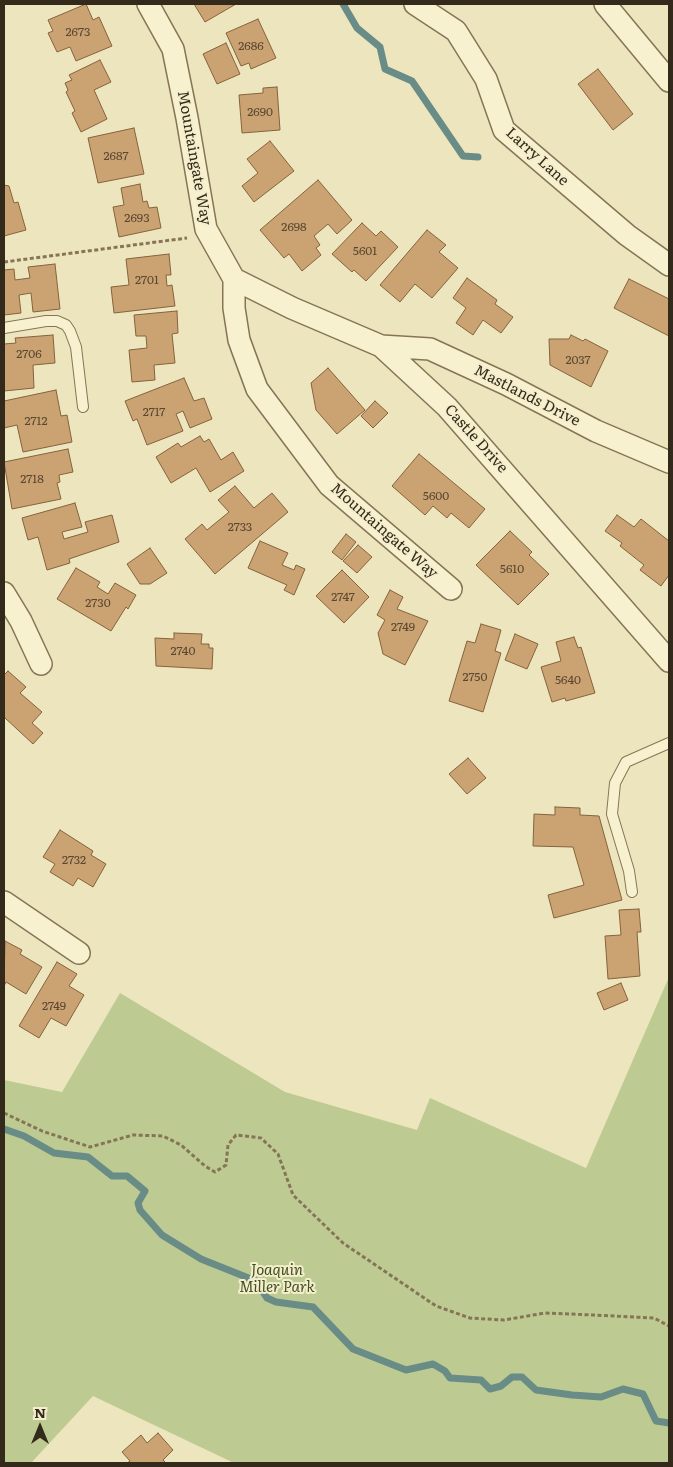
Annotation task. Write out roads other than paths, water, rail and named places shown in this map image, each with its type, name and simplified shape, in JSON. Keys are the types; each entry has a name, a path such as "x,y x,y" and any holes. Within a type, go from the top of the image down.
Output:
{"street":[{"name":"Mountaingate Way","path":"148,4 173,49 206,229 234,279 234,308 239,340 256,389 329,485 451,589"},
{"name":"Larry Lane","path":"414,4 456,31 486,79 504,130 627,235 669,265"},
{"path":"605,4 669,81"},
{"name":"Castle Drive","path":"234,279 292,308 381,346 448,407 669,661"},
{"name":"Mastlands Drive","path":"381,346 430,349 506,384 596,431 669,462"},
{"path":"4,593 21,621 41,664"},
{"path":"4,902 79,953"}],"lane":[{"path":"4,328 46,321 57,321 66,325 76,347 83,407"},
{"path":"632,892 612,814 615,783 626,762 669,743"}],"waterway":[{"path":"343,4 357,28 380,47 385,69 412,81 463,156 478,157"},
{"path":"4,1129 24,1136 54,1153 88,1157 112,1176 127,1176 145,1191 138,1203 140,1210 162,1235 201,1259 256,1281 267,1298 276,1302 313,1307 353,1349 406,1370 433,1364 445,1371 450,1378 481,1380 490,1389 501,1386 512,1377 522,1377 536,1390 572,1395 601,1397 623,1389 643,1394 656,1421 669,1423"}],"park label":[{"name":"Joaquin Miller Park","path":"277,1280"}]}
